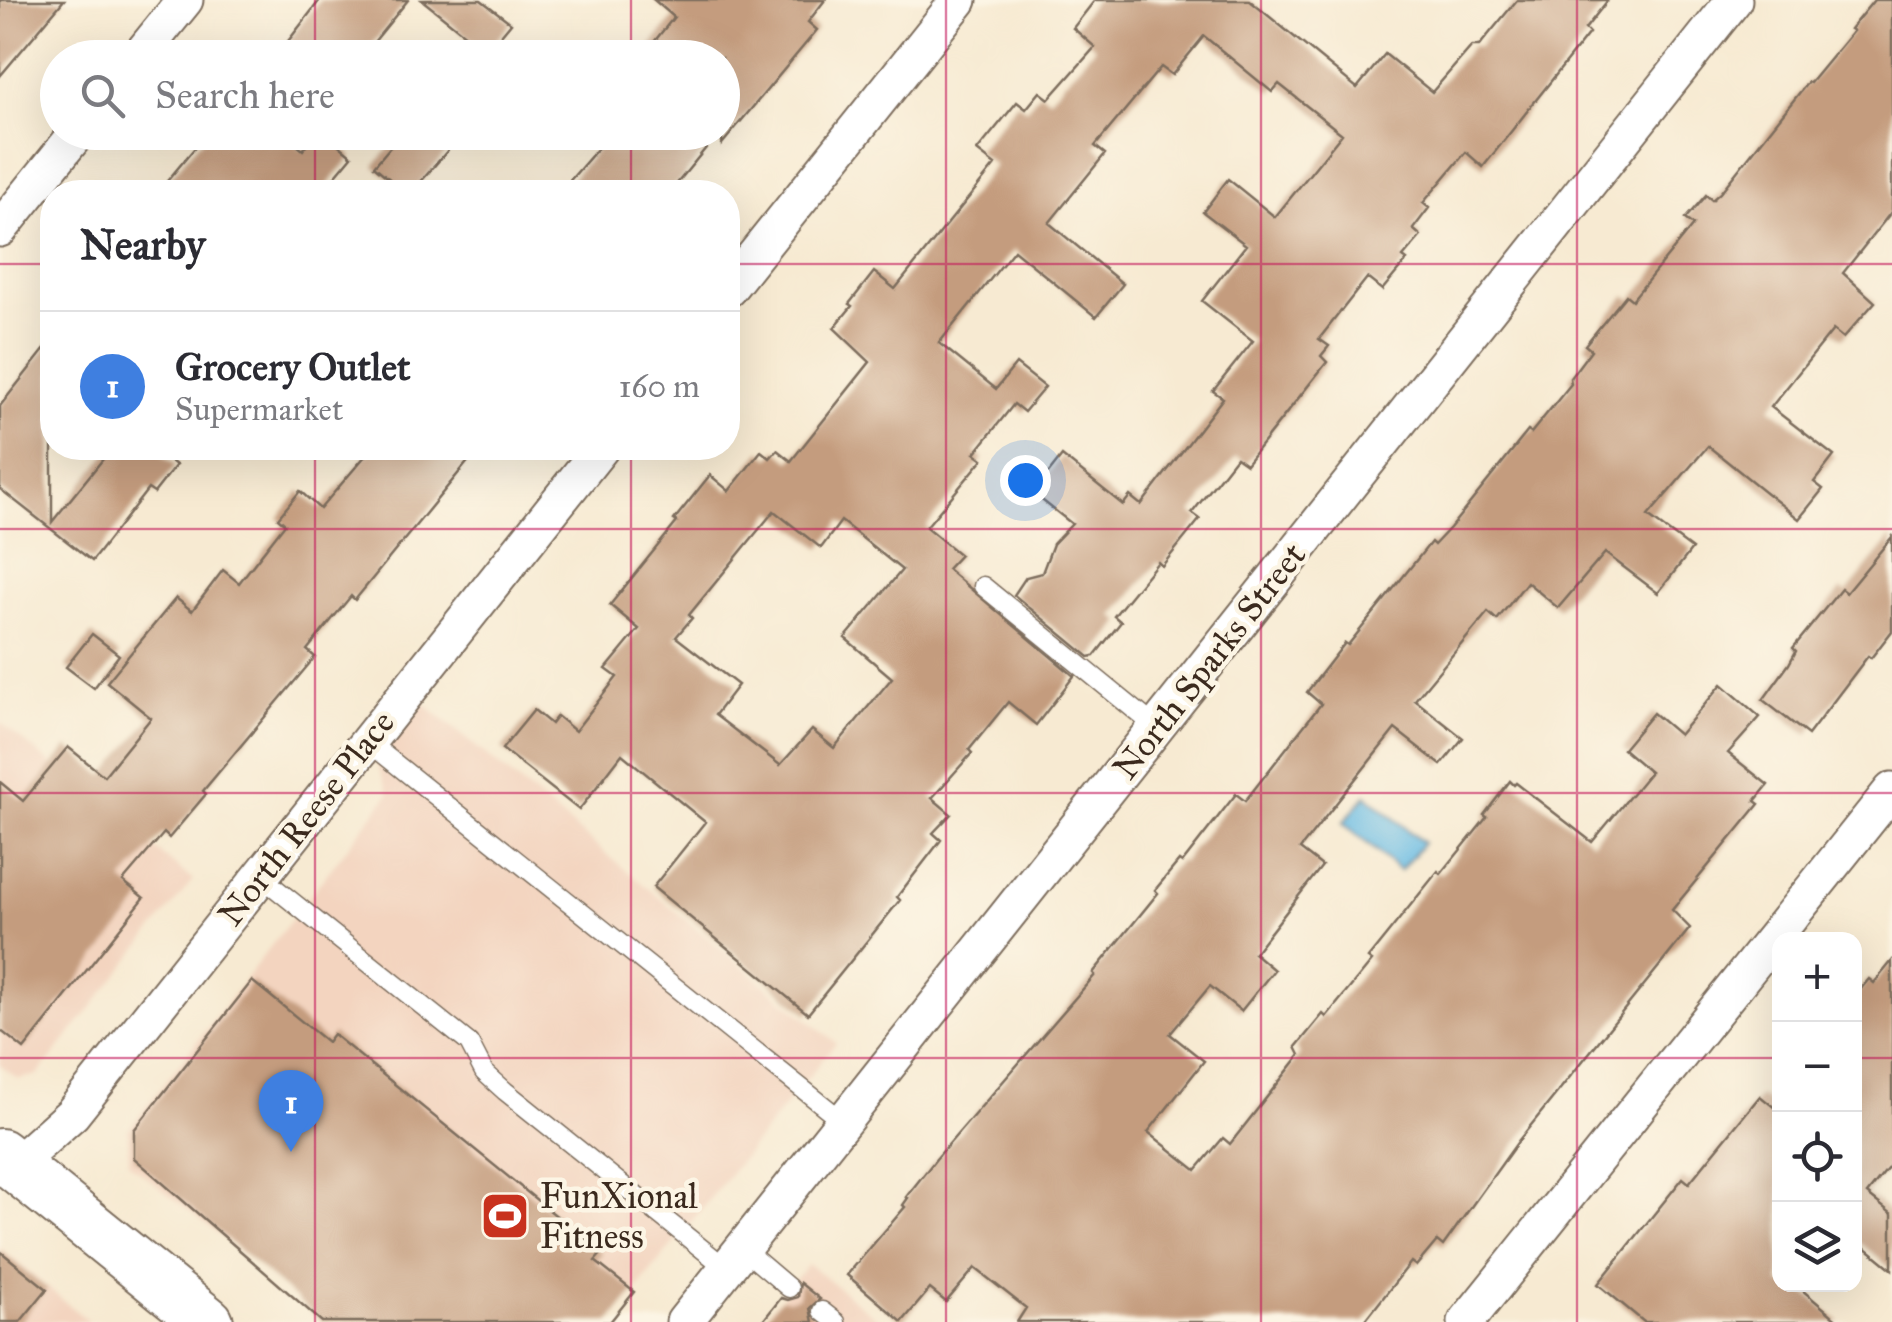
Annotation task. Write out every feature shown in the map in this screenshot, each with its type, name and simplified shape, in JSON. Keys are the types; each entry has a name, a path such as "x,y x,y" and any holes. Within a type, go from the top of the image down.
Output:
{"main road":[{"path":"5,1166 208,1322"}],"street":[{"path":"153,40 185,0"},
{"path":"740,274 958,0"},
{"name":"North Sparks Street","path":"684,1322 1734,0"},
{"path":"0,228 63,150"},
{"name":"North Reese Place","path":"5,1166 72,1114 591,460"},
{"path":"1466,1322 1892,790"}],"lane":[{"path":"983,586 1157,728"},
{"path":"367,741 844,1122"},
{"path":"260,876 470,1044 484,1072 505,1090 734,1259 789,1288"}],"shaded area":[{"path":"407,690 836,1043 610,1322 329,1322 129,1163 128,1130 389,794 367,741"},
{"path":"0,722 193,880 38,1075 18,1079 0,1065"},
{"path":"0,1248 89,1322 0,1322"},
{"path":"808,1264 882,1322 760,1322"}],"water":[{"path":"1366,795 1423,843 1400,871 1343,823"}],"building":[{"path":"0,0 64,0 0,76"},
{"path":"320,0 408,0 376,40 289,40"},
{"path":"422,0 481,0 511,23 497,40 472,40"},
{"path":"654,0 825,0 808,22 817,30 740,122 740,40 655,40 674,17"},
{"path":"1095,0 1249,0 1357,88 1385,54 1432,92 1472,46 1479,46 1517,0 1608,0 1585,29 1589,33 1483,167 1466,152 1423,203 1429,208 1413,229 1421,236 1403,257 1407,260 1382,290 1367,278 1319,339 1329,346 1321,356 1327,362 1246,464 1236,457 1192,513 1200,519 1114,616 1121,622 1094,656 1089,657 1014,595 1026,577 1042,573 1053,544 1072,524 1033,493 1062,456 1123,505 1130,496 1141,505 1223,398 1213,391 1253,341 1202,301 1246,245 1203,212 1228,179 1275,217 1342,134 1279,84 1272,92 1204,36 1172,75 1161,67 1095,146 1105,154 1049,223 1123,284 1096,317 1014,250 939,343 996,389 1016,364 1045,387 1024,412 1014,404 975,453 983,459 926,527 960,555 947,569 1074,676 1036,725 1008,702 969,750 972,753 932,798 951,814 933,833 941,840 897,897 900,900 808,1014 653,887 705,822 622,754 579,810 502,749 534,710 551,724 557,716 575,731 617,677 606,669 639,629 610,605 677,522 674,520 710,475 729,491 761,451 770,458 777,450 791,461 870,362 834,328 874,272 895,289 995,165 977,151 1017,102 1026,109 1040,92 1049,99 1095,47 1073,28","holes":["774,511 821,548 841,521 902,570 845,638 892,678 834,748 812,730 780,765 715,715 738,685 676,637 692,618 689,615"]},
{"path":"1874,0 1892,0 1892,211 1843,273 1875,302 1843,338 1833,330 1771,407 1834,456 1814,482 1823,489 1799,519 1708,446 1648,516 1692,549 1658,593 1605,553 1558,608 1527,582 1497,620 1488,612 1415,700 1463,738 1441,765 1395,729 1300,849 1322,866 1254,953 1274,970 1241,1011 1210,986 1170,1034 1204,1061 1148,1132 1196,1170 1223,1138 1230,1144 1300,1055 1296,1047 1372,961 1368,958 1487,817 1484,815 1510,781 1592,842 1650,772 1623,749 1653,713 1679,735 1722,684 1760,717 1728,753 1768,785 1755,801 1759,804 1672,910 1690,928 1519,1140 1443,1246 1437,1241 1416,1266 1411,1262 1364,1322 1017,1322 1026,1308 975,1268 946,1302 930,1289 902,1322 847,1275 905,1207 906,1197 936,1159 1095,975 1179,861 1182,863 1236,794 1245,801 1321,704 1307,692 1345,643 1348,645 1431,542 1434,545 1450,528 1528,431 1531,433 1571,384 1570,378 1591,350 1585,345 1626,295 1632,300 1693,225 1685,219 1706,195 1712,200 1720,193"},
{"path":"193,150 345,150 352,156 332,180 168,180"},
{"path":"388,150 448,150 422,180 391,180 374,166"},
{"path":"596,150 704,150 680,180 570,180"},
{"path":"40,355 40,460 52,460 52,522 102,460 170,460 176,465 154,493 148,489 92,561 0,489 0,406"},
{"path":"362,460 469,460 355,600 351,596 307,650 315,657 203,791 206,794 169,838 164,833 123,881 144,898 24,1049 0,1030 0,782 23,801 68,747 104,776 151,718 107,682 176,598 192,611 223,570 239,583 285,524 278,518 300,491 320,509"},
{"path":"1892,537 1892,631 1808,735 1763,700 1789,664 1796,651 1793,648 1841,589 1846,593"},
{"path":"92,634 119,655 94,688 66,667"},
{"path":"1892,961 1892,1163 1867,1194 1892,1214 1892,1269 1862,1245 1862,987 1869,979 1874,983"},
{"path":"252,981 327,1042 333,1034 602,1253 595,1261 634,1292 610,1322 322,1322 134,1158 134,1130"},
{"path":"1760,1096 1772,1106 1772,1292 1804,1292 1840,1322 1644,1322 1598,1284 1683,1178 1689,1183"},
{"path":"0,1251 47,1289 20,1322 0,1322"},
{"path":"800,1283 820,1299 810,1308 813,1322 762,1322 781,1298 798,1297"}],"place":[{"name":"Grocery Outlet","path":"291,1152"},
{"name":"FunXional Fitness","path":"505,1216"}]}
